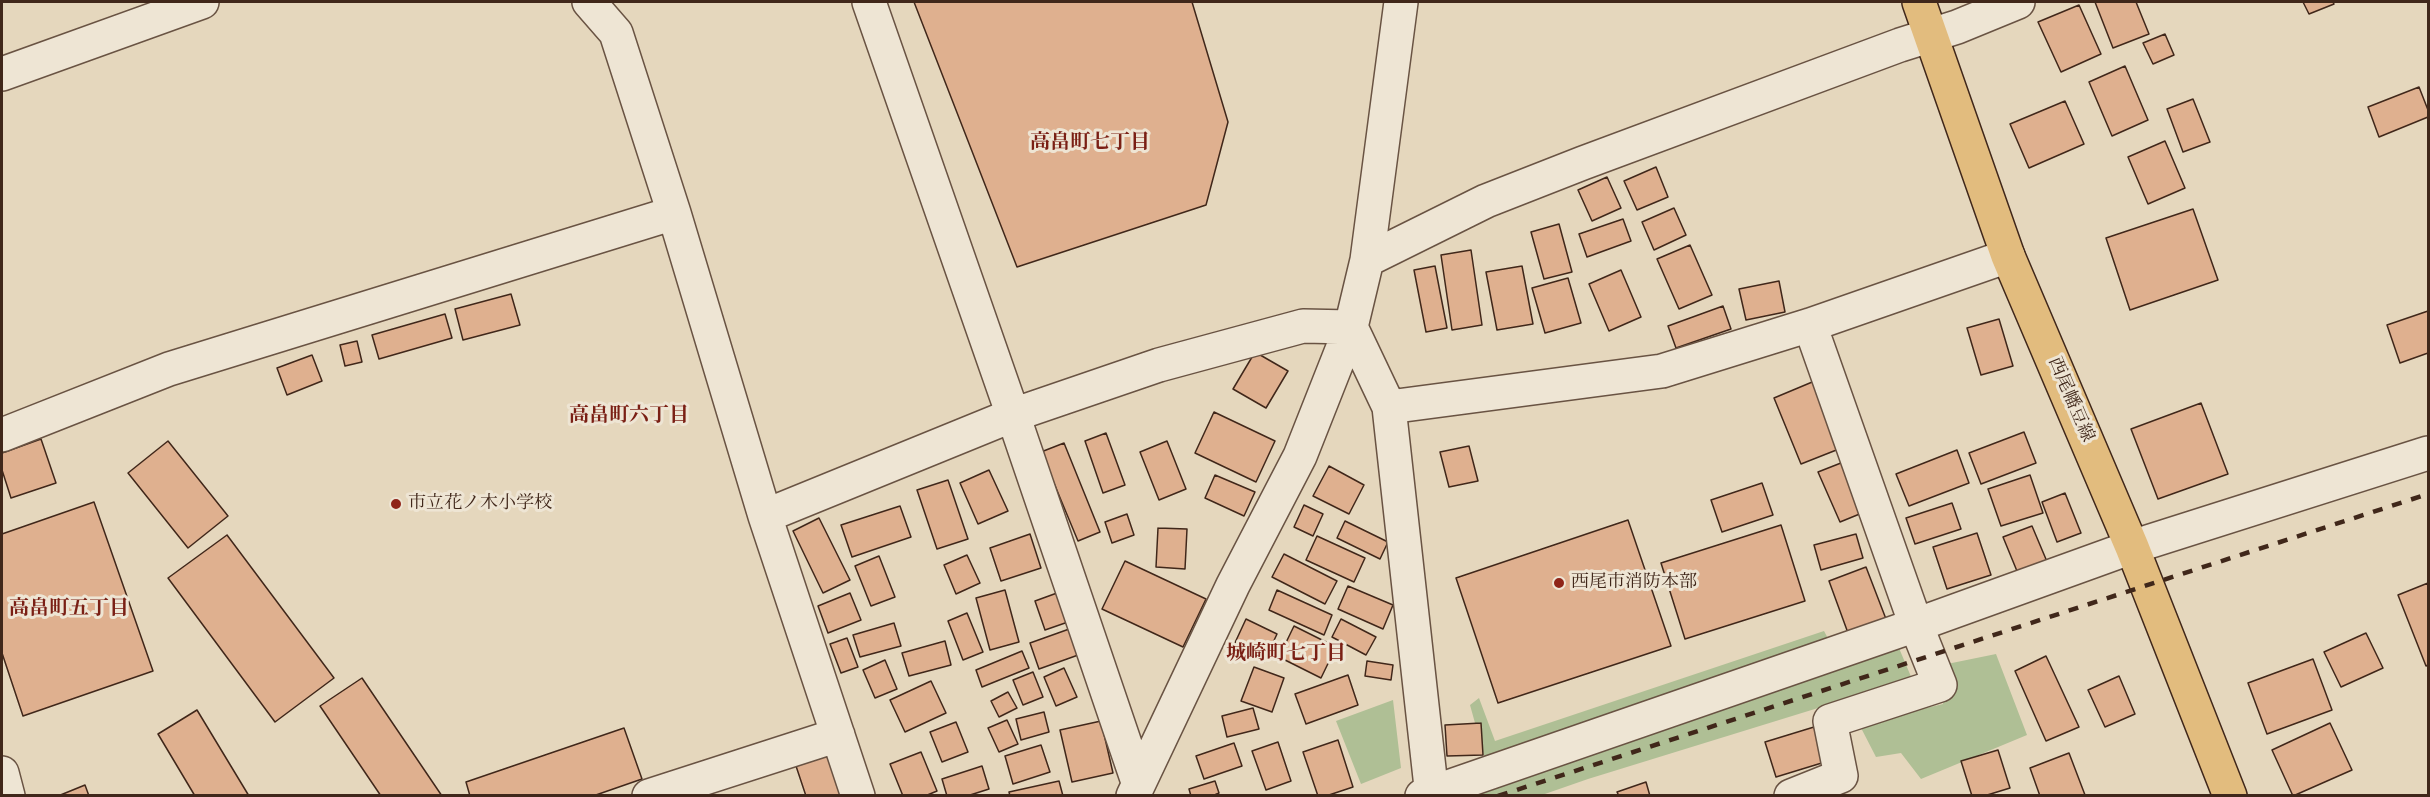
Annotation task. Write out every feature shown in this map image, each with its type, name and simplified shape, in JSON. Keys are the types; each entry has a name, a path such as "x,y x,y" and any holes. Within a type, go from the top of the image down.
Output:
{"main road":[{"name":"西尾幡豆線","path":"1919,2 2008,256 2132,547 2230,795"}],"street":[{"path":"2,74 202,2"},
{"path":"589,2 616,33 674,213 765,516 858,795"},
{"path":"869,2 1014,415 1136,789"},
{"path":"1136,789 1233,585 1300,456 1351,327 1367,260 1401,2"},
{"path":"1367,260 1486,201 1572,167 1957,27 2018,2"},
{"path":"2,435 169,369 674,213"},
{"path":"1389,407 1662,371 1810,325 2008,256"},
{"path":"1791,795 1840,776 1830,721 1940,685 1916,625 1810,325"},
{"path":"765,516 1014,415 1159,365 1303,326 1351,327"},
{"path":"1351,327 1389,407 1428,794 1916,625 2132,547 2428,453"},
{"path":"649,795 838,735"},
{"path":"2,774 8,795"}],"green space":[{"path":"1824,631 1831,644 1485,759 1470,705 1479,698 1495,741"},
{"path":"1896,641 1912,679 1542,795 1454,795"},
{"path":"1996,654 2027,735 1921,779 1901,753 1876,757 1859,724 1943,704 1947,664"},
{"path":"1393,700 1401,768 1361,784 1336,721"}],"building":[{"path":"914,2 1192,2 1228,122 1206,205 1017,267"},
{"path":"2095,2 2136,2 2149,34 2113,48"},
{"path":"2303,2 2333,2 2334,4 2309,14"},
{"path":"2079,5 2101,54 2061,72 2038,22"},
{"path":"2165,34 2174,55 2153,64 2143,43"},
{"path":"2125,66 2148,120 2112,136 2089,82"},
{"path":"2419,87 2428,110 2428,117 2379,137 2368,107"},
{"path":"2193,99 2210,142 2183,152 2167,109"},
{"path":"2065,101 2084,144 2029,168 2010,124"},
{"path":"2165,141 2185,188 2148,204 2128,157"},
{"path":"1656,167 1668,197 1637,210 1624,181"},
{"path":"1607,177 1621,208 1592,221 1578,190"},
{"path":"1674,208 1686,235 1654,250 1642,222"},
{"path":"2193,209 2218,280 2130,310 2106,238"},
{"path":"1623,219 1631,241 1587,257 1579,234"},
{"path":"1559,224 1572,272 1544,279 1531,232"},
{"path":"1690,245 1712,295 1679,309 1657,259"},
{"path":"1471,250 1482,325 1452,330 1441,255"},
{"path":"1435,266 1447,328 1426,332 1414,270"},
{"path":"1522,266 1533,324 1497,330 1486,272"},
{"path":"1621,270 1641,317 1609,331 1589,284"},
{"path":"1568,278 1581,323 1545,333 1532,288"},
{"path":"1779,281 1785,312 1746,320 1739,289"},
{"path":"511,294 520,325 463,340 455,309"},
{"path":"1723,306 1731,329 1676,348 1668,326"},
{"path":"2428,311 2428,353 2400,363 2387,325"},
{"path":"445,314 452,338 379,359 372,335"},
{"path":"1999,319 2013,366 1981,375 1967,328"},
{"path":"357,341 362,362 345,366 340,345"},
{"path":"1255,352 1288,371 1266,408 1233,389"},
{"path":"312,355 322,381 287,395 277,368"},
{"path":"1817,380 1844,447 1801,464 1774,398"},
{"path":"2201,403 2228,474 2158,499 2131,429"},
{"path":"1214,412 1275,441 1256,482 1195,453"},
{"path":"2024,432 2036,463 1981,484 1969,453"},
{"path":"1106,433 1125,485 1103,493 1085,441"},
{"path":"41,439 56,483 11,498 2,470 2,453"},
{"path":"168,441 228,516 188,548 128,473"},
{"path":"1167,441 1186,489 1159,500 1140,452"},
{"path":"1064,443 1100,532 1078,541 1041,452"},
{"path":"1469,446 1478,481 1449,487 1440,452"},
{"path":"1957,450 1969,483 1909,506 1896,474"},
{"path":"1846,461 1867,511 1840,522 1818,472"},
{"path":"1329,466 1364,485 1349,514 1313,496"},
{"path":"989,470 1008,511 978,524 960,483"},
{"path":"1215,475 1255,492 1244,516 1205,498"},
{"path":"2030,475 2043,513 2001,526 1988,489"},
{"path":"948,480 968,539 937,549 917,490"},
{"path":"1762,483 1773,515 1722,532 1711,500"},
{"path":"2065,493 2081,533 2057,542 2042,502"},
{"path":"94,502 153,671 23,716 2,653 2,534"},
{"path":"1952,503 1961,529 1915,544 1906,518"},
{"path":"1304,505 1323,514 1313,536 1294,527"},
{"path":"900,506 911,537 852,557 841,525"},
{"path":"1127,514 1134,535 1112,543 1105,522"},
{"path":"819,518 850,580 823,593 793,531"},
{"path":"1628,520 1671,646 1498,703 1456,578"},
{"path":"1345,521 1388,542 1380,559 1337,538"},
{"path":"1781,525 1805,601 1685,639 1661,563"},
{"path":"2032,526 2048,564 2019,576 2003,537"},
{"path":"1158,528 1187,529 1185,569 1156,567"},
{"path":"1977,533 1991,575 1947,589 1933,547"},
{"path":"1030,534 1041,568 1001,581 990,548"},
{"path":"1856,534 1863,558 1821,570 1814,545"},
{"path":"227,535 334,678 275,722 168,578"},
{"path":"1317,536 1365,558 1354,582 1306,560"},
{"path":"1284,554 1337,581 1325,604 1272,577"},
{"path":"967,555 980,583 956,594 944,565"},
{"path":"879,556 895,597 871,606 855,566"},
{"path":"1125,561 1206,599 1183,647 1102,609"},
{"path":"1866,567 1886,619 1848,633 1829,581"},
{"path":"2428,583 2428,665 2426,666 2398,595"},
{"path":"1348,586 1393,605 1383,629 1338,609"},
{"path":"1005,590 1019,642 990,650 976,598"},
{"path":"1277,590 1332,615 1324,635 1269,610"},
{"path":"850,593 861,620 828,633 818,606"},
{"path":"1057,593 1068,622 1045,630 1035,601"},
{"path":"967,613 983,652 963,660 948,621"},
{"path":"1246,619 1277,634 1264,662 1233,647"},
{"path":"1341,619 1376,637 1366,655 1332,637"},
{"path":"894,623 901,646 860,657 853,635"},
{"path":"1294,626 1336,647 1321,678 1279,657"},
{"path":"1072,628 1081,654 1039,669 1030,643"},
{"path":"2366,633 2383,668 2341,687 2324,652"},
{"path":"847,638 858,667 841,673 830,644"},
{"path":"945,641 951,665 909,676 902,653"},
{"path":"1022,651 1029,668 982,687 976,670"},
{"path":"2046,656 2079,727 2046,741 2015,671"},
{"path":"2313,659 2332,710 2267,734 2248,683"},
{"path":"885,660 897,689 875,698 863,670"},
{"path":"1367,661 1393,665 1391,680 1365,676"},
{"path":"1254,667 1284,678 1272,712 1241,701"},
{"path":"1064,668 1077,697 1056,706 1044,677"},
{"path":"1033,672 1043,697 1023,705 1013,680"},
{"path":"1348,675 1358,705 1306,724 1295,694"},
{"path":"2119,676 2135,714 2105,727 2088,690"},
{"path":"362,678 442,796 381,796 320,706"},
{"path":"931,681 946,713 905,732 890,700"},
{"path":"1008,692 1017,708 999,717 991,701"},
{"path":"1253,708 1259,729 1227,737 1222,716"},
{"path":"197,710 249,796 195,796 158,734"},
{"path":"1044,712 1049,732 1021,740 1016,719"},
{"path":"1007,720 1018,744 999,752 988,728"},
{"path":"1101,721 1113,773 1072,782 1060,730"},
{"path":"956,722 968,752 942,762 930,732"},
{"path":"1481,723 1483,755 1447,756 1445,725"},
{"path":"2330,723 2352,770 2293,796 2272,750"},
{"path":"1814,727 1825,762 1776,777 1765,742"},
{"path":"624,728 642,779 593,796 470,796 466,782"},
{"path":"1338,740 1353,787 1326,796 1318,796 1303,752"},
{"path":"1278,742 1291,781 1266,790 1252,751"},
{"path":"1234,743 1242,766 1204,779 1196,756"},
{"path":"1041,745 1050,772 1013,784 1005,756"},
{"path":"1998,750 2010,788 1984,796 1972,796 1961,761"},
{"path":"921,752 937,791 925,796 903,796 890,764"},
{"path":"836,753 850,796 806,796 796,766"},
{"path":"2069,753 2085,795 2040,796 2030,768"},
{"path":"982,766 989,789 967,796 947,796 942,779"},
{"path":"1059,781 1063,796 1010,796 1009,792"},
{"path":"1215,781 1219,793 1212,796 1191,796 1189,789"},
{"path":"1646,782 1650,796 1619,796 1617,792"},
{"path":"85,785 89,796 58,796"}],"railway":[{"path":"1498,796 2428,494"}],"place":[{"name":"市立花ノ木小学校","path":"396,504"},
{"name":"西尾市消防本部","path":"1559,583"}],"district":[{"name":"高畠町七丁目","path":"1090,144"},
{"name":"高畠町六丁目","path":"629,417"},
{"name":"高畠町五丁目","path":"69,610"},
{"name":"城崎町七丁目","path":"1286,655"}]}
